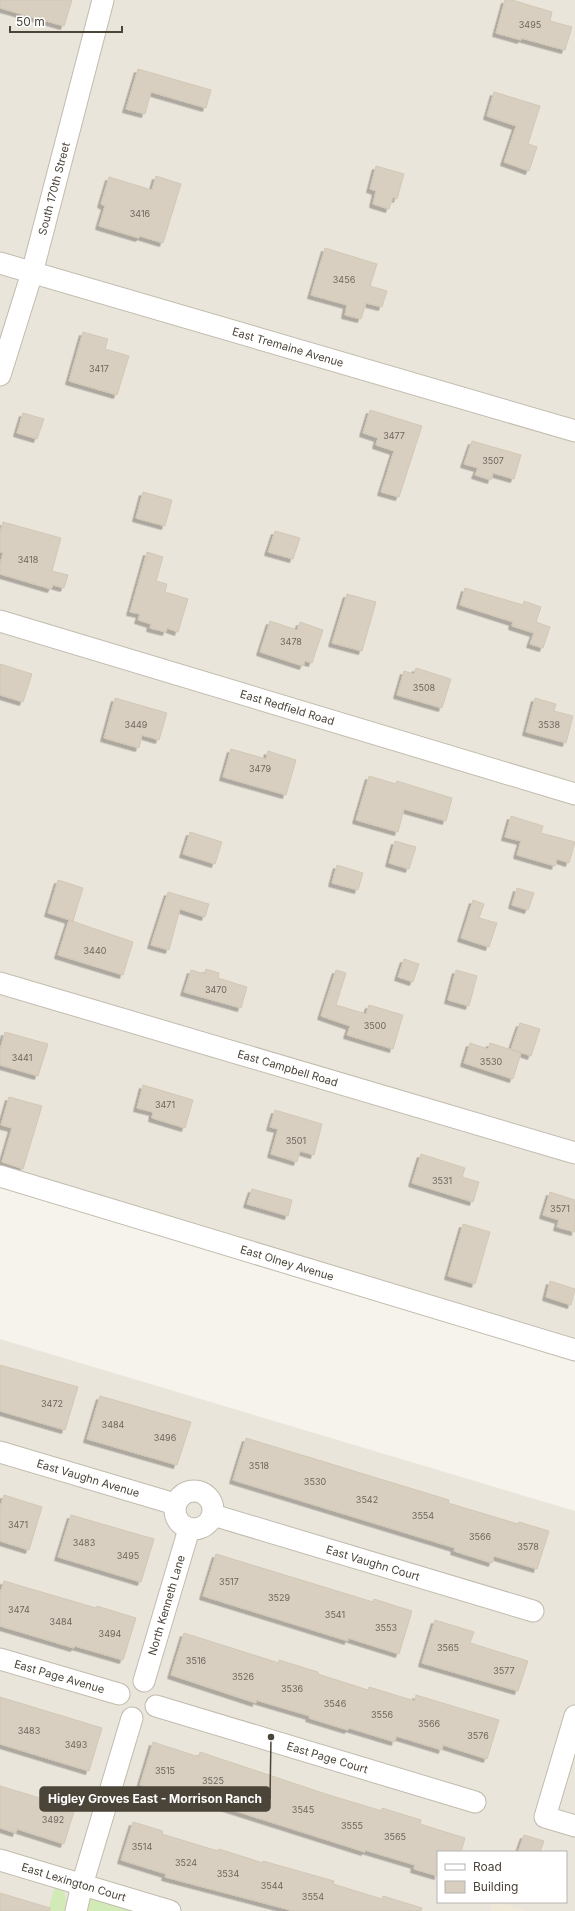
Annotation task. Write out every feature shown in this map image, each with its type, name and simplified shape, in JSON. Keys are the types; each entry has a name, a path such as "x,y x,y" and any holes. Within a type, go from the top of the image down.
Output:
{"street":[{"name":"South 170th Street","path":"0,375 32,273 104,0"},
{"name":"East Tremaine Avenue","path":"0,263 575,431"},
{"name":"East Redfield Road","path":"0,621 575,794"},
{"name":"East Campbell Road","path":"0,983 575,1153"},
{"name":"East Olney Avenue","path":"0,1176 575,1350"},
{"name":"East Vaughn Avenue","path":"0,1452 175,1504"},
{"path":"199,1492 207,1496 212,1502 213,1515 209,1523 203,1528 188,1529 180,1524 176,1518 174,1511 175,1504 185,1493 199,1492"},
{"name":"East Vaughn Court","path":"213,1515 533,1611"},
{"name":"North Kenneth Lane","path":"144,1681 188,1529"},
{"name":"East Page Avenue","path":"0,1659 119,1694"},
{"path":"136,1680 144,1681 149,1684 155,1692 157,1698 156,1706 147,1716 140,1719 132,1718 121,1709 118,1702 119,1694 123,1687 129,1682 136,1680"},
{"name":"East Page Court","path":"156,1706 475,1802"},
{"path":"575,1716 545,1817 575,1826"},
{"path":"76,1911 82,1885 132,1718"},
{"name":"East Lexington Court","path":"0,1860 170,1911"}],"shaded area":[{"path":"0,0 575,0 575,1344 0,1167"},
{"path":"0,1339 575,1511 575,1911 526,1911 499,1903 567,1903 567,1851 437,1851 437,1903 494,1903 491,1911 0,1911"},
{"path":"494,1903 499,1903 526,1911 491,1911"}],"green space":[{"path":"55,1886 63,1889 66,1898 65,1911 48,1911"},
{"path":"90,1895 142,1911 85,1911"}],"building":[{"path":"0,0 72,0 64,26 0,8"},
{"path":"505,0 512,0 552,12 550,21 572,27 565,50 496,33"},
{"path":"138,69 211,90 206,108 151,92 145,114 126,109"},
{"path":"494,92 540,106 528,144 537,147 529,171 504,162 516,126 487,116"},
{"path":"376,166 404,174 397,199 393,197 389,209 373,204 376,191 370,189"},
{"path":"156,176 181,184 163,243 140,236 139,238 99,226 105,206 101,204 109,177 152,190"},
{"path":"325,248 377,264 370,286 387,291 382,307 366,303 361,319 345,315 347,305 311,295"},
{"path":"83,332 108,339 105,349 129,356 117,395 69,381"},
{"path":"370,410 422,426 399,497 381,492 394,451 376,445 378,438 363,433"},
{"path":"23,413 44,419 37,439 17,433"},
{"path":"472,441 521,455 514,479 493,473 491,480 475,475 478,468 464,464"},
{"path":"143,492 172,500 165,526 136,518"},
{"path":"3,522 61,538 52,571 68,575 64,588 53,585 51,589 0,574 0,565 3,553 0,552 0,532"},
{"path":"275,531 300,538 293,559 268,552"},
{"path":"147,552 163,557 156,581 167,584 165,592 188,599 178,632 167,628 166,632 150,628 151,624 138,620 140,614 130,612"},
{"path":"465,588 523,605 524,601 541,607 536,622 550,627 543,648 530,644 534,633 512,626 513,622 460,605"},
{"path":"347,594 376,602 362,651 332,643"},
{"path":"270,621 297,630 300,622 323,630 312,663 305,661 303,666 260,652"},
{"path":"0,664 32,674 23,702 0,695"},
{"path":"416,668 451,679 442,708 397,695 404,671 414,674"},
{"path":"115,698 167,713 159,740 142,735 139,748 104,738"},
{"path":"535,698 556,704 554,711 573,716 566,743 526,732"},
{"path":"231,749 266,759 268,751 296,760 286,795 223,777"},
{"path":"369,776 396,784 397,781 452,798 446,821 404,809 398,832 356,820"},
{"path":"511,816 543,826 541,833 575,842 569,863 557,859 555,866 517,855 521,841 505,837"},
{"path":"190,832 222,842 215,864 183,854"},
{"path":"395,841 416,847 409,869 389,863"},
{"path":"337,865 363,873 358,890 332,883"},
{"path":"58,880 83,888 73,921 48,913"},
{"path":"517,888 534,893 528,910 512,905"},
{"path":"168,892 209,904 205,917 180,909 169,950 151,945"},
{"path":"473,900 484,904 479,918 497,923 489,947 461,938"},
{"path":"69,920 133,942 123,975 58,955"},
{"path":"404,959 419,964 413,982 398,977"},
{"path":"206,969 219,973 218,978 247,987 241,1008 184,992 191,970 205,974"},
{"path":"336,970 346,973 336,1005 366,1014 369,1005 403,1015 393,1049 347,1035 350,1026 321,1016"},
{"path":"456,970 477,976 469,1006 448,1000"},
{"path":"520,1023 540,1029 531,1056 511,1049"},
{"path":"5,1032 48,1044 38,1076 0,1065 0,1050"},
{"path":"470,1043 488,1049 490,1043 521,1053 513,1079 464,1063"},
{"path":"143,1085 193,1100 185,1128 152,1118 153,1112 137,1108"},
{"path":"9,1097 42,1106 23,1169 2,1162 12,1128 1,1125"},
{"path":"275,1110 322,1124 314,1155 300,1151 297,1162 271,1154 278,1129 270,1127"},
{"path":"421,1154 465,1168 462,1177 479,1182 473,1202 412,1183"},
{"path":"252,1189 292,1200 288,1216 247,1204"},
{"path":"550,1192 575,1200 575,1232 557,1227 559,1220 543,1215"},
{"path":"463,1224 490,1232 475,1284 448,1276"},
{"path":"550,1281 575,1289 571,1305 546,1297"},
{"path":"0,1365 78,1387 65,1430 0,1411"},
{"path":"100,1396 191,1422 177,1465 87,1439"},
{"path":"246,1438 449,1500 448,1503 518,1524 519,1522 549,1531 537,1569 494,1556 492,1563 454,1551 455,1548 233,1480"},
{"path":"4,1495 42,1507 29,1550 0,1541 0,1507"},
{"path":"71,1515 154,1539 141,1582 58,1557"},
{"path":"216,1554 373,1602 374,1599 412,1611 399,1654 348,1638 348,1641 203,1596"},
{"path":"4,1581 136,1618 123,1660 75,1646 74,1648 0,1626 0,1593"},
{"path":"435,1620 474,1632 470,1643 528,1661 518,1691 422,1663"},
{"path":"184,1633 279,1663 279,1660 318,1672 318,1674 368,1690 369,1687 415,1701 416,1695 499,1720 487,1759 443,1745 442,1750 396,1736 395,1742 349,1728 348,1730 309,1718 310,1716 256,1700 256,1703 171,1675"},
{"path":"0,1697 102,1728 89,1771 0,1744"},
{"path":"153,1742 199,1757 200,1752 329,1795 382,1811 382,1808 421,1820 420,1824 465,1838 461,1851 437,1851 437,1876 414,1869 415,1865 365,1850 365,1852 179,1793 178,1797 140,1785"},
{"path":"0,1786 40,1798 41,1795 76,1805 64,1844 17,1829 16,1833 0,1828"},
{"path":"133,1822 163,1831 162,1834 218,1851 219,1849 263,1863 263,1861 334,1881 333,1884 382,1899 383,1896 422,1908 421,1911 294,1911 165,1877 166,1874 121,1860"},
{"path":"524,1835 544,1841 540,1851 518,1851"},
{"path":"0,1893 50,1908 50,1911 0,1911"}],"place":[{"name":"Higley Groves East - Morrison Ranch","path":"271,1737"}]}
